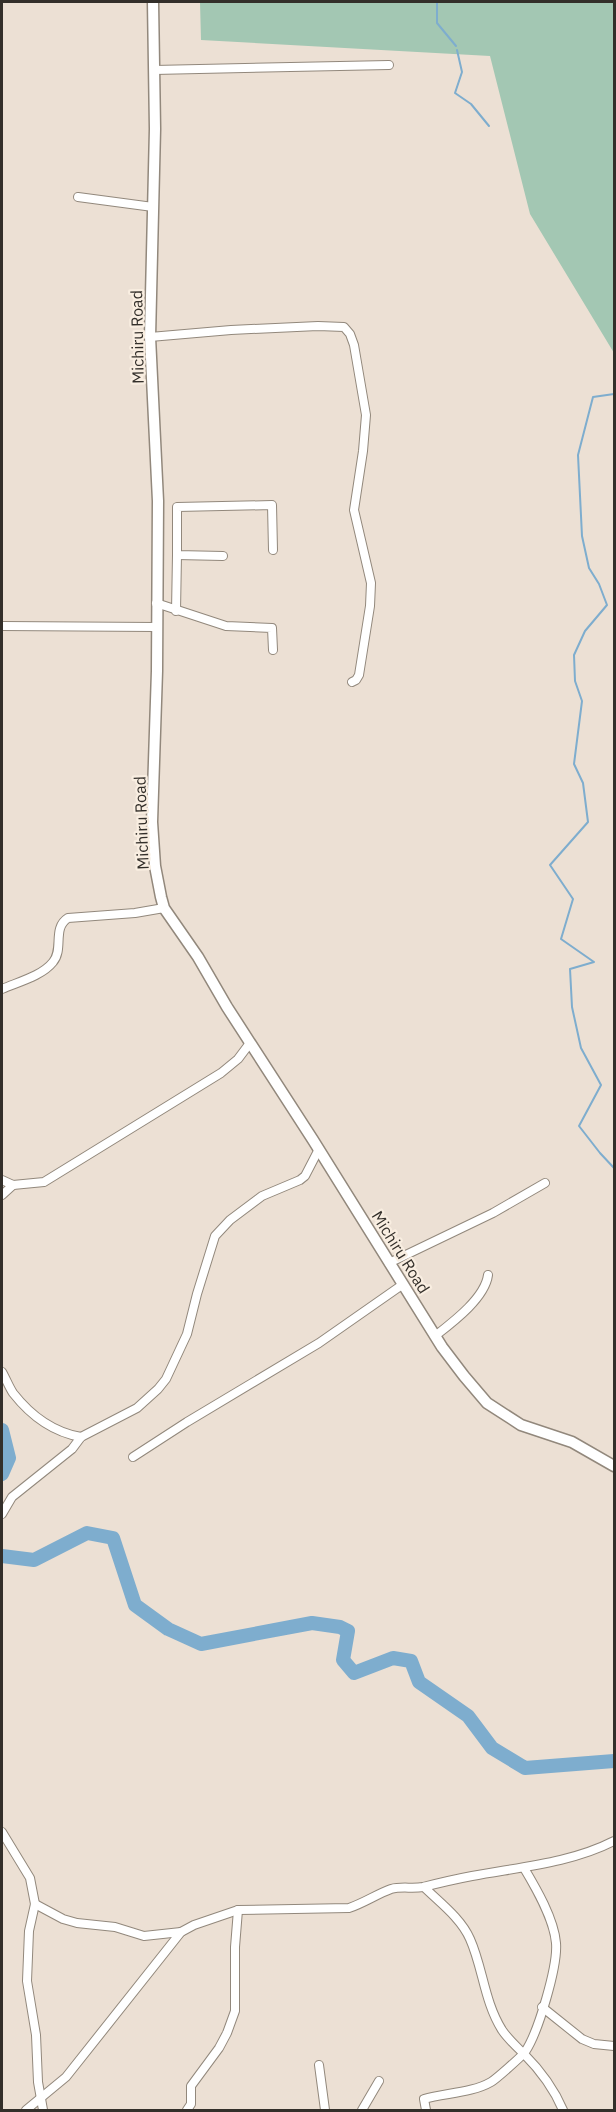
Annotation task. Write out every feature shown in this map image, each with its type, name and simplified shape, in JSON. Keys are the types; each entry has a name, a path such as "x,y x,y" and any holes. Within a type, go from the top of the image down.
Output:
{"street":[{"name":"Michiru Road","path":"153,2 153,207 150,338 158,501 157,671 152,822 155,866 164,908 198,957 402,1285 464,1376 487,1402 521,1425 573,1442 615,1466"},
{"path":"154,70 389,65"},
{"path":"78,197 153,207"},
{"path":"150,338 231,330 318,326 344,327 350,334 366,415 354,510 371,583 370,606 359,675 356,681 352,682"},
{"path":"176,611 177,507 272,505 273,550"},
{"path":"177,555 223,556"},
{"path":"156,603 226,627 272,628 273,650"},
{"path":"2,626 156,627"},
{"path":"2,989 43,971 53,963 60,928 63,921 68,918 135,913 164,908"},
{"path":"2,1180 13,1185 44,1182 221,1073 238,1059 250,1043"},
{"path":"2,1514 12,1497 72,1449 81,1437 137,1408 162,1384 187,1334 215,1236 262,1196 305,1176 319,1149"},
{"path":"389,1263 493,1213 545,1184"},
{"path":"2,1195 13,1185"},
{"path":"435,1336 480,1296 488,1275"},
{"path":"133,1457 318,1342 402,1285"},
{"path":"2,1372 12,1391 40,1421 49,1427 81,1437"},
{"path":"2,1832 30,1878 35,1904 29,1931 27,1981 36,2035 38,2082 43,2110"},
{"path":"35,1904 63,1919 77,1923 115,1927 144,1936 181,1932 194,1925 238,1910 349,1908 389,1890 424,1887 450,1880 524,1868 593,1851 615,1841"},
{"path":"426,2110 424,2099 472,2089 491,2082 524,2054 555,1964 556,1942 547,1913 524,1868"},
{"path":"424,1887 455,1918 469,1936 478,1960 483,1986 502,2030 544,2078 562,2110"},
{"path":"187,2110 191,2104 191,2086 219,2048 235,2011 235,1947 238,1910"},
{"path":"26,2110 66,2077 181,1932"},
{"path":"542,2007 582,2039 594,2044 615,2046"},
{"path":"319,2065 325,2110"},
{"path":"362,2110 379,2081"}],"green space":[{"path":"200,2 614,2 614,353 530,214 490,56 201,40"}],"waterway":[{"path":"437,2 437,23 456,46"},
{"path":"457,50 462,72 455,93 471,104 489,126"},
{"path":"614,394 593,397 578,455 582,536 589,568 599,584 607,605 585,631 574,655 575,681 582,701 574,764 583,783 588,822 550,865 573,899 561,939 594,962 570,969 572,1007 581,1048 601,1085 579,1126 614,1168"},
{"path":"2,1430 9,1458 2,1474"},
{"path":"2,1556 34,1560 87,1533 113,1538 135,1605 168,1629 201,1644 312,1623 340,1627 348,1631 343,1660 354,1673 393,1658 411,1661 419,1682 468,1716 492,1748 525,1768 614,1761"}]}
